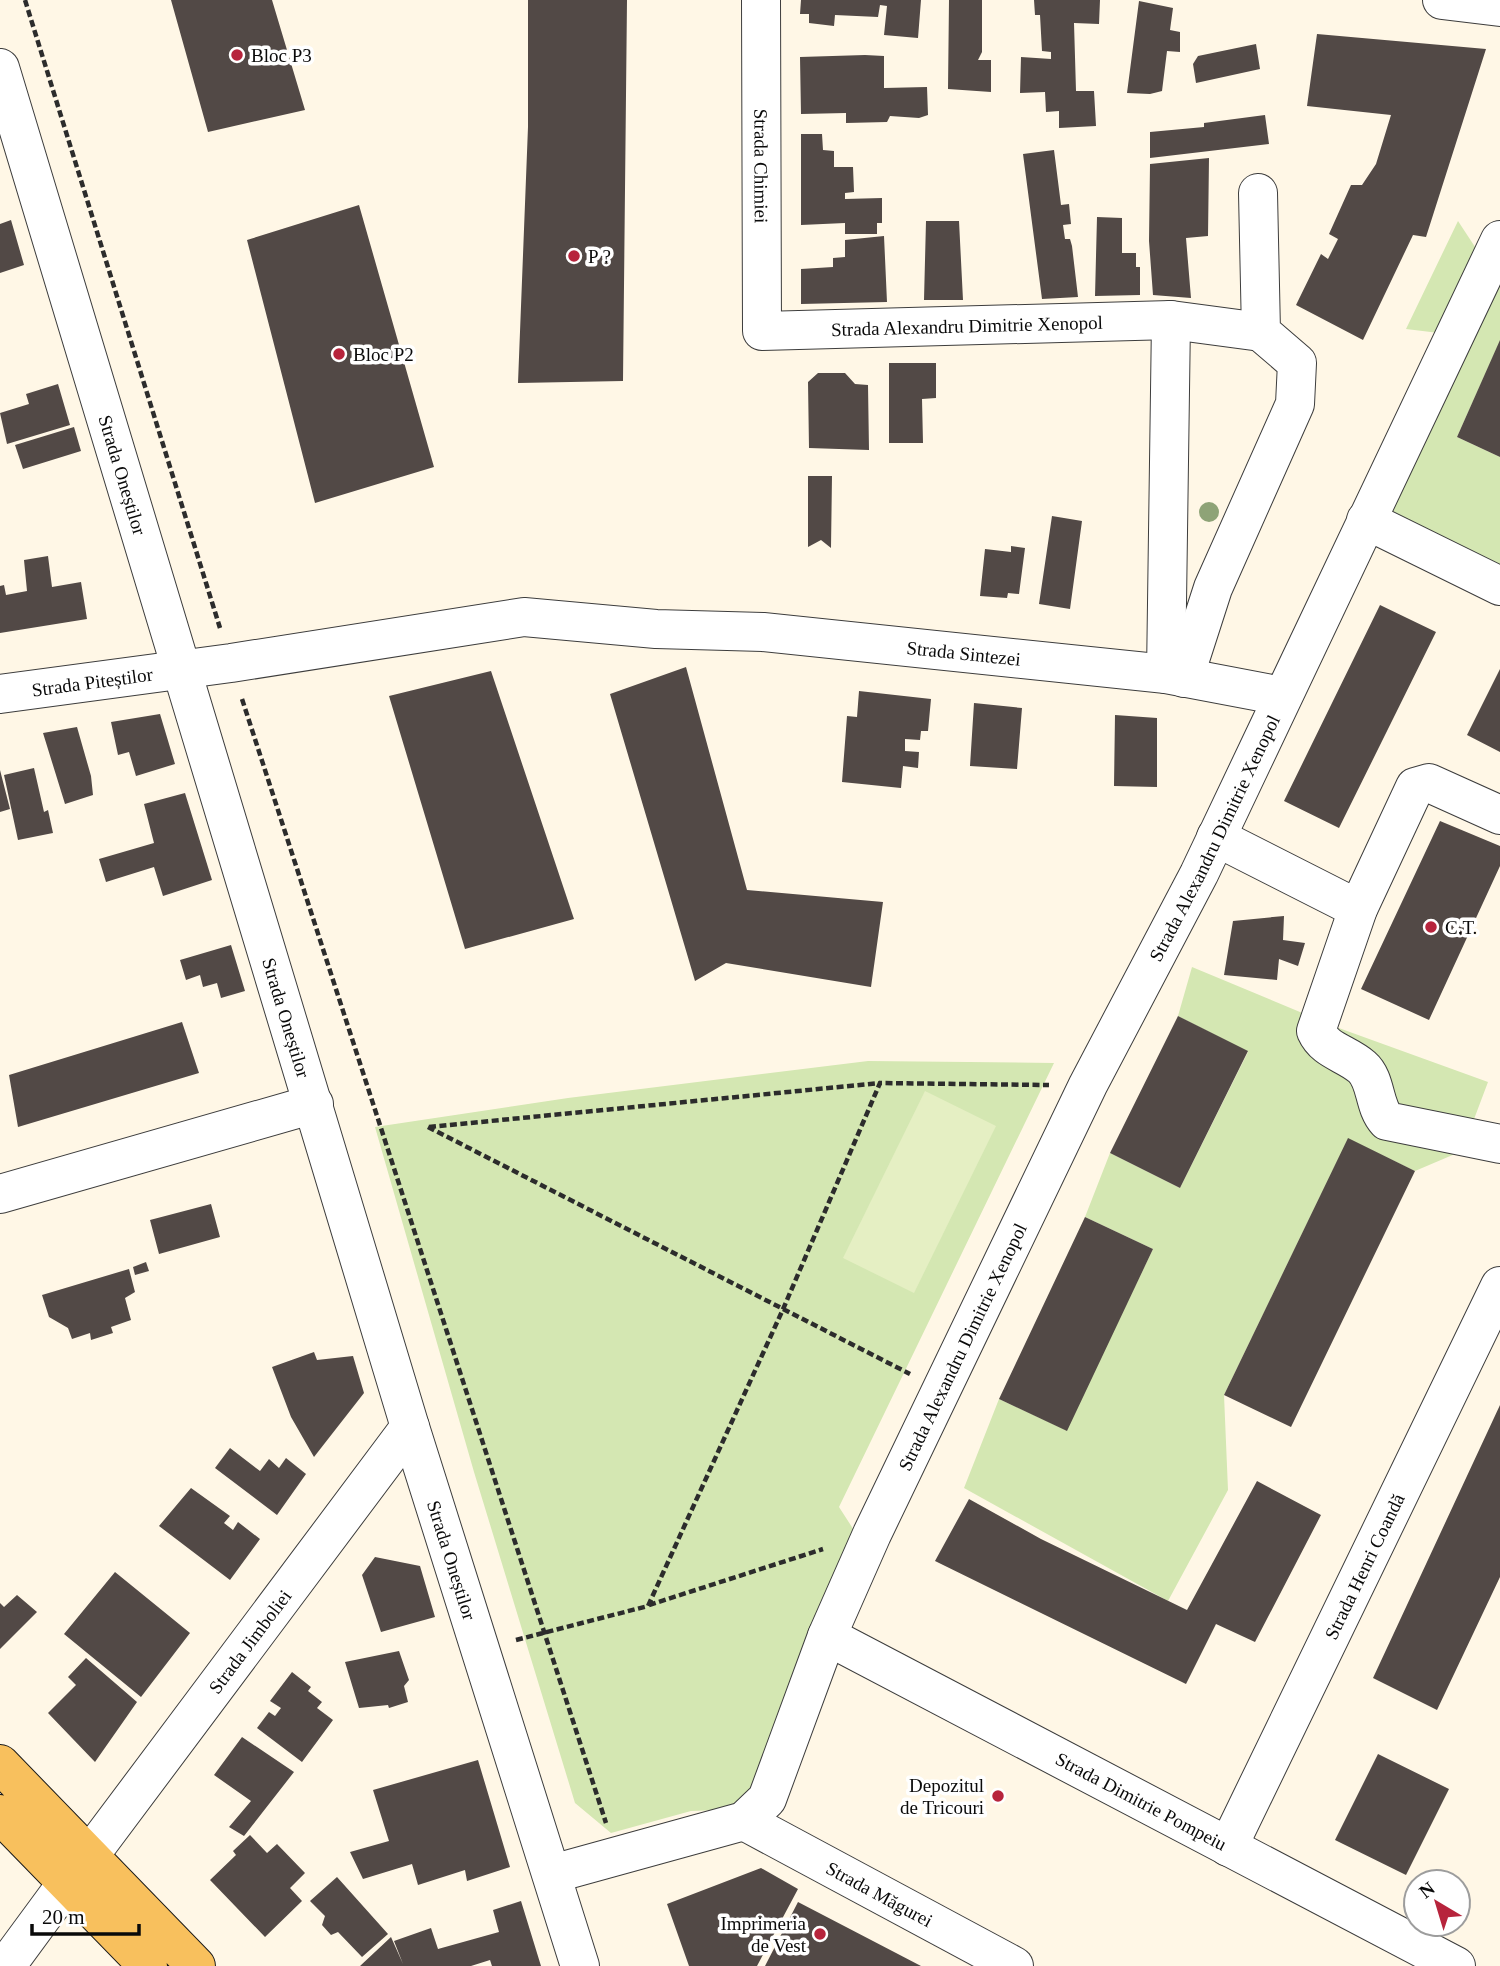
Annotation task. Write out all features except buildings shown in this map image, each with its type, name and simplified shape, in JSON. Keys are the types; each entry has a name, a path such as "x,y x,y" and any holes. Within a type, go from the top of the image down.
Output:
{"main road":[{"path":"0,1764 148,1966"},
{"path":"0,1814 78,1869 196,1966"}],"street":[{"name":"Strada Chimiei","path":"761,0 762,331"},
{"path":"1443,0 1500,7"},
{"name":"Strada Oneștilor","path":"0,68 184,670 410,1427 580,1966"},
{"path":"1175,676 1295,404 1297,363 1261,332 1258,193"},
{"name":"Strada Alexandru Dimitrie Xenopol","path":"744,1821 767,1799 827,1636 872,1534 1088,1085 1216,837 1500,240"},
{"name":"Strada Alexandru Dimitrie Xenopol","path":"762,331 1171,320 1261,332"},
{"path":"1171,320 1175,676"},
{"path":"1366,520 1500,586"},
{"name":"Strada Sintezei","path":"231,663 524,617 656,629 763,632 1175,676"},
{"name":"Strada Piteștilor","path":"0,694 231,663"},
{"name":"Strada Alexandru Dimitrie Xenopol","path":"1175,676 1282,696"},
{"path":"1500,815 1429,782 1415,787 1358,909 1316,1031 1321,1042 1362,1067 1368,1076 1379,1112 1387,1121 1500,1143"},
{"path":"1216,837 1358,909"},
{"path":"0,1194 314,1104"},
{"name":"Strada Henri Coandă","path":"1228,1847 1500,1286"},
{"name":"Strada Jimboliei","path":"6,1966 410,1427"},
{"name":"Strada Dimitrie Pompeiu","path":"827,1636 1456,1966"},
{"path":"552,1874 744,1821"},
{"name":"Strada Măgurei","path":"744,1821 1014,1966"}],"path":[{"path":"24,0 231,663 616,1855"},
{"path":"648,1606 784,1307 880,1083"},
{"path":"941,1390 784,1307 428,1127 880,1083 1088,1085"},
{"path":"482,1649 648,1606 872,1534"}],"green space":[{"path":"1458,221 1479,253 1439,333 1406,329"},
{"path":"1500,240 1500,341 1457,437 1500,457 1500,586 1366,520"},
{"path":"1192,967 1336,1027 1488,1082 1462,1151 1415,1171 1348,1139 1224,1395 1228,1490 1168,1601 964,1488 999,1399 1066,1430 1153,1249 1085,1217 1110,1153 1180,1188 1248,1052 1178,1016"},
{"path":"868,1061 1054,1063 839,1507 859,1538 789,1706 744,1802 719,1810 691,1811 611,1833 575,1803 474,1472 375,1127 568,1098"},
{"path":"925,1091 996,1126 914,1293 843,1258"}],"place":[{"name":"Bloc P3","path":"237,55"},
{"name":"P ?","path":"574,256"},
{"name":"Bloc P2","path":"339,354"},
{"name":"C.T.","path":"1431,927"},
{"name":"Depozitul de Tricouri","path":"998,1796"},
{"name":"Imprimeria de Vest","path":"820,1934"}]}
